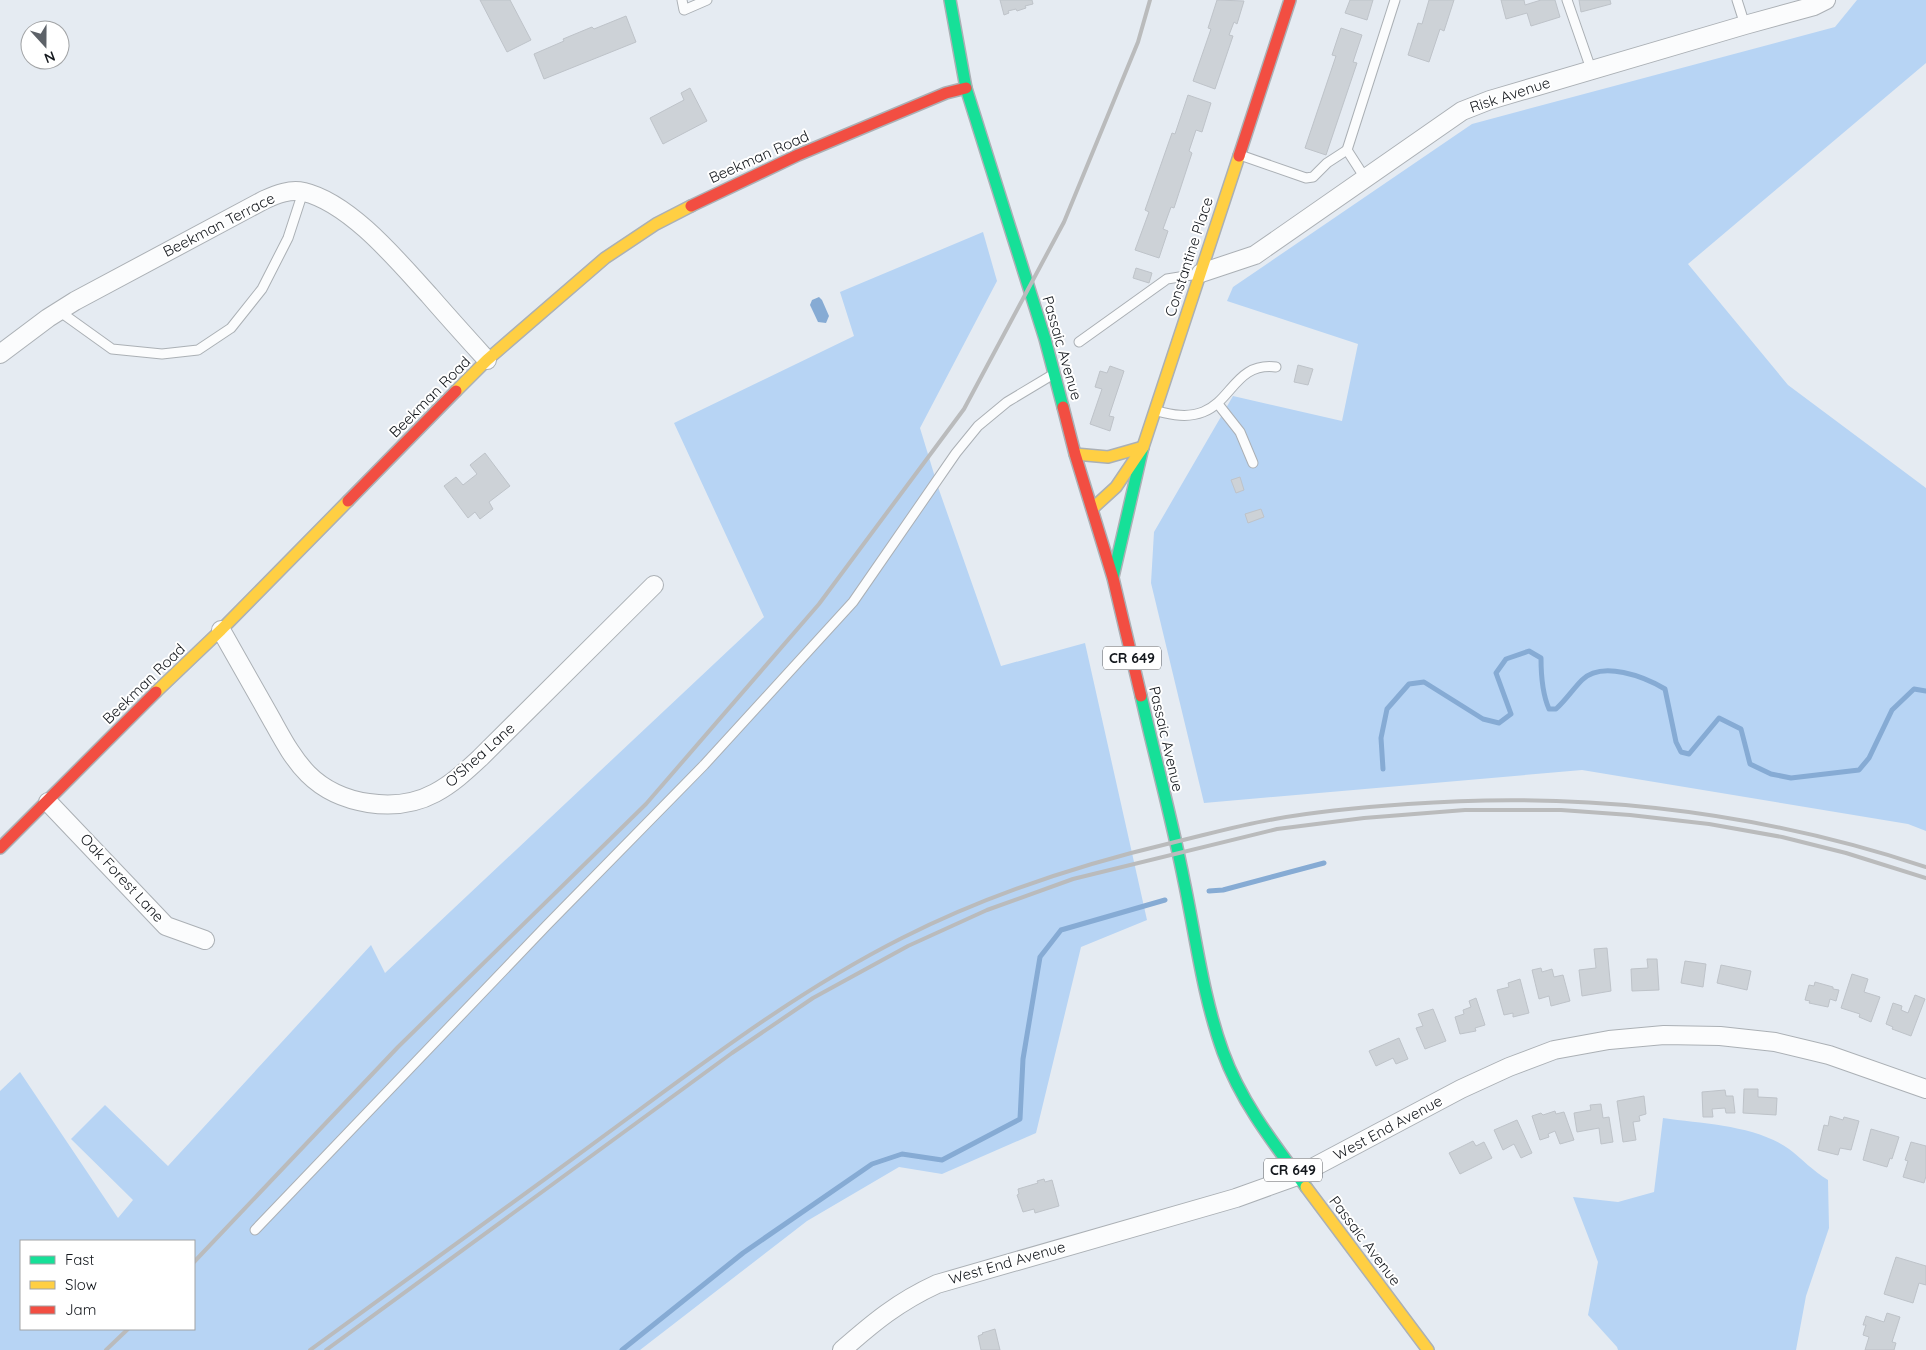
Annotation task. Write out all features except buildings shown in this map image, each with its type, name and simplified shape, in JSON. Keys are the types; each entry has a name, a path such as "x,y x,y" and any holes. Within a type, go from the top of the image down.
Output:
{"street":[{"name":"Passaic Avenue","path":"950,0 966,88 1037,312 1076,454 1113,578 1184,879 1210,1009 1223,1052 1239,1088 1258,1122 1428,1350"},
{"name":"Constantine Place","path":"1092,508 1119,486 1143,447 1290,0"},
{"name":"Risk Avenue","path":"1201,274 1255,255 1462,111 1490,100 1814,6 1826,0"},
{"name":"Beekman Road","path":"0,848 161,687 221,630 487,360 605,258 656,224 712,194 798,155 946,93 966,88"},
{"name":"Beekman Terrace","path":"0,354 59,311 284,191 303,192 322,198 361,225 403,266 487,360"},
{"path":"1076,454 1108,458 1143,447"},
{"path":"1113,578 1143,447"},
{"name":"O'Shea Lane","path":"221,630 290,751 308,774 328,789 354,801 383,805 411,802 434,794 458,778 487,752 654,585"},
{"name":"Oak Forest Lane","path":"48,802 166,926 205,940"},
{"name":"West End Avenue","path":"842,1350 890,1310 915,1294 938,1284 1236,1198 1297,1176 1461,1089 1509,1067 1554,1050 1609,1040 1674,1035 1720,1036 1775,1042 1830,1055 1926,1089"}],"lane":[{"path":"682,0 684,10 708,0"},
{"path":"1238,154 1306,178 1313,177 1347,150 1395,0"},
{"path":"1567,0 1591,70"},
{"path":"1737,0 1745,25"},
{"path":"1347,150 1364,178"},
{"path":"59,311 112,348 162,354 198,350 231,328 262,289 288,238 303,192"},
{"path":"1079,342 1167,280 1201,274"},
{"path":"1154,410 1187,416 1203,412 1218,404 1243,375 1254,369 1269,366 1276,368"},
{"path":"255,1230 547,924 704,765 853,602 956,453 978,426 1007,402 1054,374"},
{"path":"1218,404 1240,432 1253,463"}],"shaded area":[{"path":"1857,0 1926,0 1926,63 1688,264 1788,385 1926,488 1926,831 1908,824 1582,770 1204,803 1151,583 1154,532 1233,396 1342,421 1358,344 1227,301 1233,287 1472,124 1835,27"},
{"path":"983,232 997,281 920,428 938,487 1001,666 1085,643 1147,920 1081,947 1036,1133 942,1174 899,1167 807,1221 640,1350 0,1350 0,1091 20,1072 118,1218 133,1200 71,1139 105,1105 168,1166 371,945 385,973 764,617 674,423 854,336 840,292"},
{"path":"819,297 829,316 826,323 818,322 810,305 812,300"},
{"path":"1663,1118 1712,1124 1761,1135 1789,1149 1828,1180 1829,1228 1806,1296 1796,1350 1618,1350 1588,1315 1598,1262 1573,1197 1618,1202 1654,1192"}],"waterway":[{"path":"1383,769 1381,738 1387,709 1409,684 1424,682 1483,719 1499,723 1511,714 1496,673 1506,659 1529,651 1541,658 1542,684 1549,709 1556,709 1582,680 1590,674 1601,671 1624,672 1665,689 1676,742 1681,752 1689,754 1719,718 1741,729 1750,764 1771,774 1791,778 1859,770 1869,758 1892,710 1914,689 1926,691"},
{"path":"1209,891 1223,890 1324,863"},
{"path":"622,1350 743,1253 872,1164 902,1154 942,1160 1020,1119 1023,1059 1040,957 1061,930 1165,900"}],"railway":[{"path":"195,1261 398,1047 646,804 819,604 964,409 1064,222 1138,42 1150,0"},
{"path":"310,1350 723,1049 828,979 934,922 1000,895 1067,871 1236,827 1308,814 1408,804 1540,800 1605,803 1735,819 1799,832 1926,867"},
{"path":"326,1350 732,1053 813,998 908,946 987,910 1073,879 1277,829 1364,818 1465,810 1561,810 1630,815 1709,824 1782,837 1846,853 1926,878"},
{"path":"106,1350 127,1330"}],"traffic: fast":[{"path":"950,0 966,88 1045,339 1063,407"},
{"path":"1113,577 1143,447"},
{"path":"1141,696 1169,812 1205,989 1223,1052 1230,1070 1249,1105 1270,1139 1306,1187"}],"traffic: slow":[{"path":"1093,508 1116,487 1143,447 1239,156"},
{"path":"456,391 487,360 605,258 656,224 691,206"},
{"path":"1075,454 1108,457 1143,447"},
{"path":"156,692 221,630 348,501"},
{"path":"1306,1187 1428,1350"}],"traffic: jam":[{"path":"1239,156 1290,0"},
{"path":"691,206 798,155 946,93 966,88"},
{"path":"348,501 456,391"},
{"path":"1063,407 1075,454 1113,578 1141,696"},
{"path":"0,848 156,692"}]}
